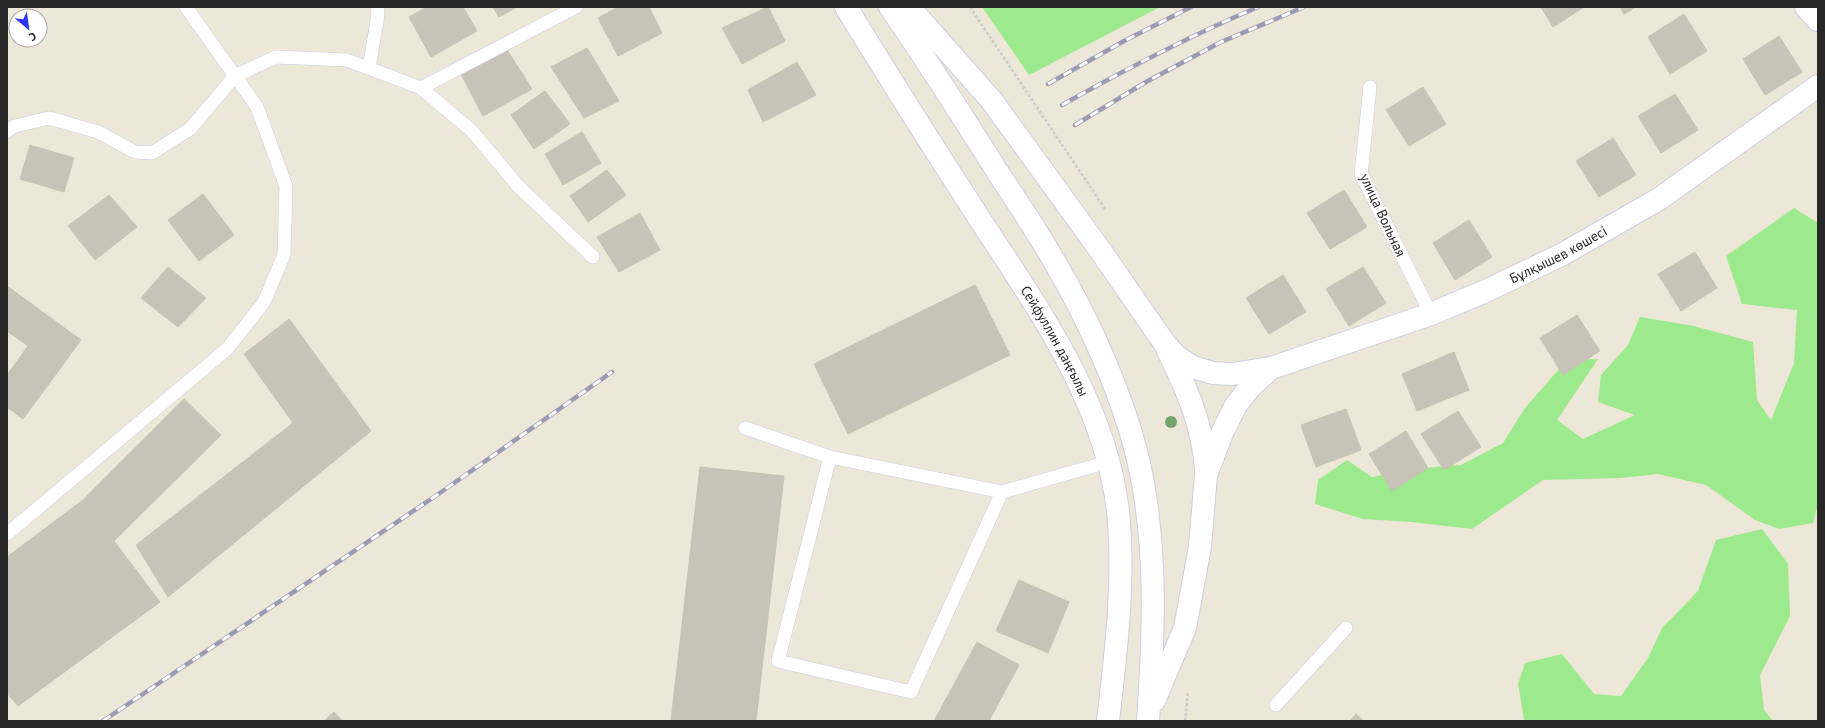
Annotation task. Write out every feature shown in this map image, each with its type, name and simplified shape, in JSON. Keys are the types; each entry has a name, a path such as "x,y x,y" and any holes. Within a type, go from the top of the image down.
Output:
{"street":[{"name":"Сейфуллин даңғылы","path":"846,7 918,122 1028,291 1051,330 1079,384 1093,417 1108,462 1118,511 1120,600 1108,721"},
{"path":"890,7 922,53 1055,261 1086,321 1122,407 1137,455 1147,506 1152,557 1152,624 1148,718"},
{"path":"908,7 992,101 1100,250 1165,344 1177,357 1193,368 1213,373 1232,374 1271,368"},
{"path":"1806,7 1818,20"},
{"name":"Бұлқышев көшесі","path":"1271,368 1431,314 1488,290 1563,254 1659,199 1818,86"},
{"path":"1148,718 1184,628 1200,547 1206,475 1204,449 1198,420 1185,386 1165,344"},
{"path":"1206,475 1222,433 1236,406 1251,386 1271,368"}],"lane":[{"path":"7,534 227,349 264,302 284,255 286,186 257,107 186,7"},
{"path":"369,68 378,15 377,7"},
{"path":"420,88 576,7"},
{"path":"7,131 15,126 49,118 98,132 135,152 152,153 190,129 235,76 276,57 347,60 420,88 472,130 518,186 593,257"},
{"name":"улица Вольная","path":"1370,86 1360,174 1431,314"},
{"path":"745,428 830,457 1002,492 1108,462"},
{"path":"830,457 778,661 911,692 1002,492"},
{"path":"1276,705 1346,628"}],"path":[{"path":"970,7 1106,210"}],"green space":[{"path":"982,7 1160,7 1029,75"},
{"path":"1794,208 1818,223 1818,504 1813,523 1779,529 1755,520 1706,485 1658,474 1621,478 1543,480 1472,529 1411,522 1363,519 1315,504 1318,480 1347,460 1372,477 1422,468 1461,465 1503,443 1525,408 1567,360 1598,359 1557,420 1583,439 1635,415 1598,402 1601,375 1628,345 1640,317 1694,326 1753,342 1757,400 1771,420 1794,363 1797,310 1742,304 1726,256"},
{"path":"1762,529 1788,564 1790,616 1760,675 1764,710 1773,721 1527,721 1524,719 1518,684 1525,663 1562,654 1594,694 1621,696 1648,658 1662,628 1698,591 1716,540"}],"building":[{"path":"427,7 463,7 477,31 431,57 409,17"},
{"path":"493,7 517,7 499,17"},
{"path":"618,7 649,7 662,33 618,56 598,18"},
{"path":"768,7 785,41 742,64 722,28"},
{"path":"1541,7 1584,7 1553,27"},
{"path":"1620,7 1636,7 1624,14"},
{"path":"1684,14 1707,51 1670,74 1648,37"},
{"path":"1779,36 1802,72 1765,95 1743,59"},
{"path":"587,48 619,101 584,118 551,67"},
{"path":"507,50 532,89 483,116 461,74"},
{"path":"797,62 816,95 763,122 748,90"},
{"path":"1423,87 1446,124 1409,146 1386,110"},
{"path":"545,91 570,124 534,149 511,115"},
{"path":"1675,94 1698,130 1661,153 1638,116"},
{"path":"582,132 601,163 563,185 545,154"},
{"path":"1613,138 1636,175 1599,197 1576,161"},
{"path":"30,145 74,158 64,192 20,179"},
{"path":"607,170 626,195 588,222 570,196"},
{"path":"1344,190 1367,227 1330,249 1307,213"},
{"path":"203,194 234,235 199,261 168,220"},
{"path":"109,195 137,227 95,260 68,226"},
{"path":"640,213 660,250 619,272 597,237"},
{"path":"1469,220 1492,257 1455,280 1433,243"},
{"path":"1695,252 1717,288 1681,311 1658,274"},
{"path":"168,267 206,298 178,327 141,298"},
{"path":"1363,267 1386,303 1349,326 1326,289"},
{"path":"1283,275 1306,312 1269,334 1246,298"},
{"path":"975,285 1010,355 848,434 814,364"},
{"path":"7,286 81,340 23,419 7,407 7,375 28,346 7,331"},
{"path":"1577,315 1600,351 1563,375 1540,338"},
{"path":"289,319 371,431 168,597 136,545 293,423 244,354"},
{"path":"1454,352 1469,390 1417,411 1402,374"},
{"path":"184,399 221,435 114,541 160,602 18,706 7,693 7,557 83,500"},
{"path":"1346,409 1361,450 1316,467 1301,425"},
{"path":"1458,411 1481,447 1444,470 1421,434"},
{"path":"1406,431 1428,468 1392,491 1369,454"},
{"path":"700,467 784,476 756,721 671,721"},
{"path":"1019,580 1069,602 1048,653 996,631"},
{"path":"977,642 1019,665 989,721 934,721"},
{"path":"334,712 343,721 324,721"},
{"path":"1356,714 1364,721 1350,721"}],"railway":[{"path":"1048,84 1124,41 1191,7"},
{"path":"1062,105 1158,53 1258,7"},
{"path":"1075,125 1146,82 1221,42 1304,7"},
{"path":"103,721 437,495 612,372"}]}
